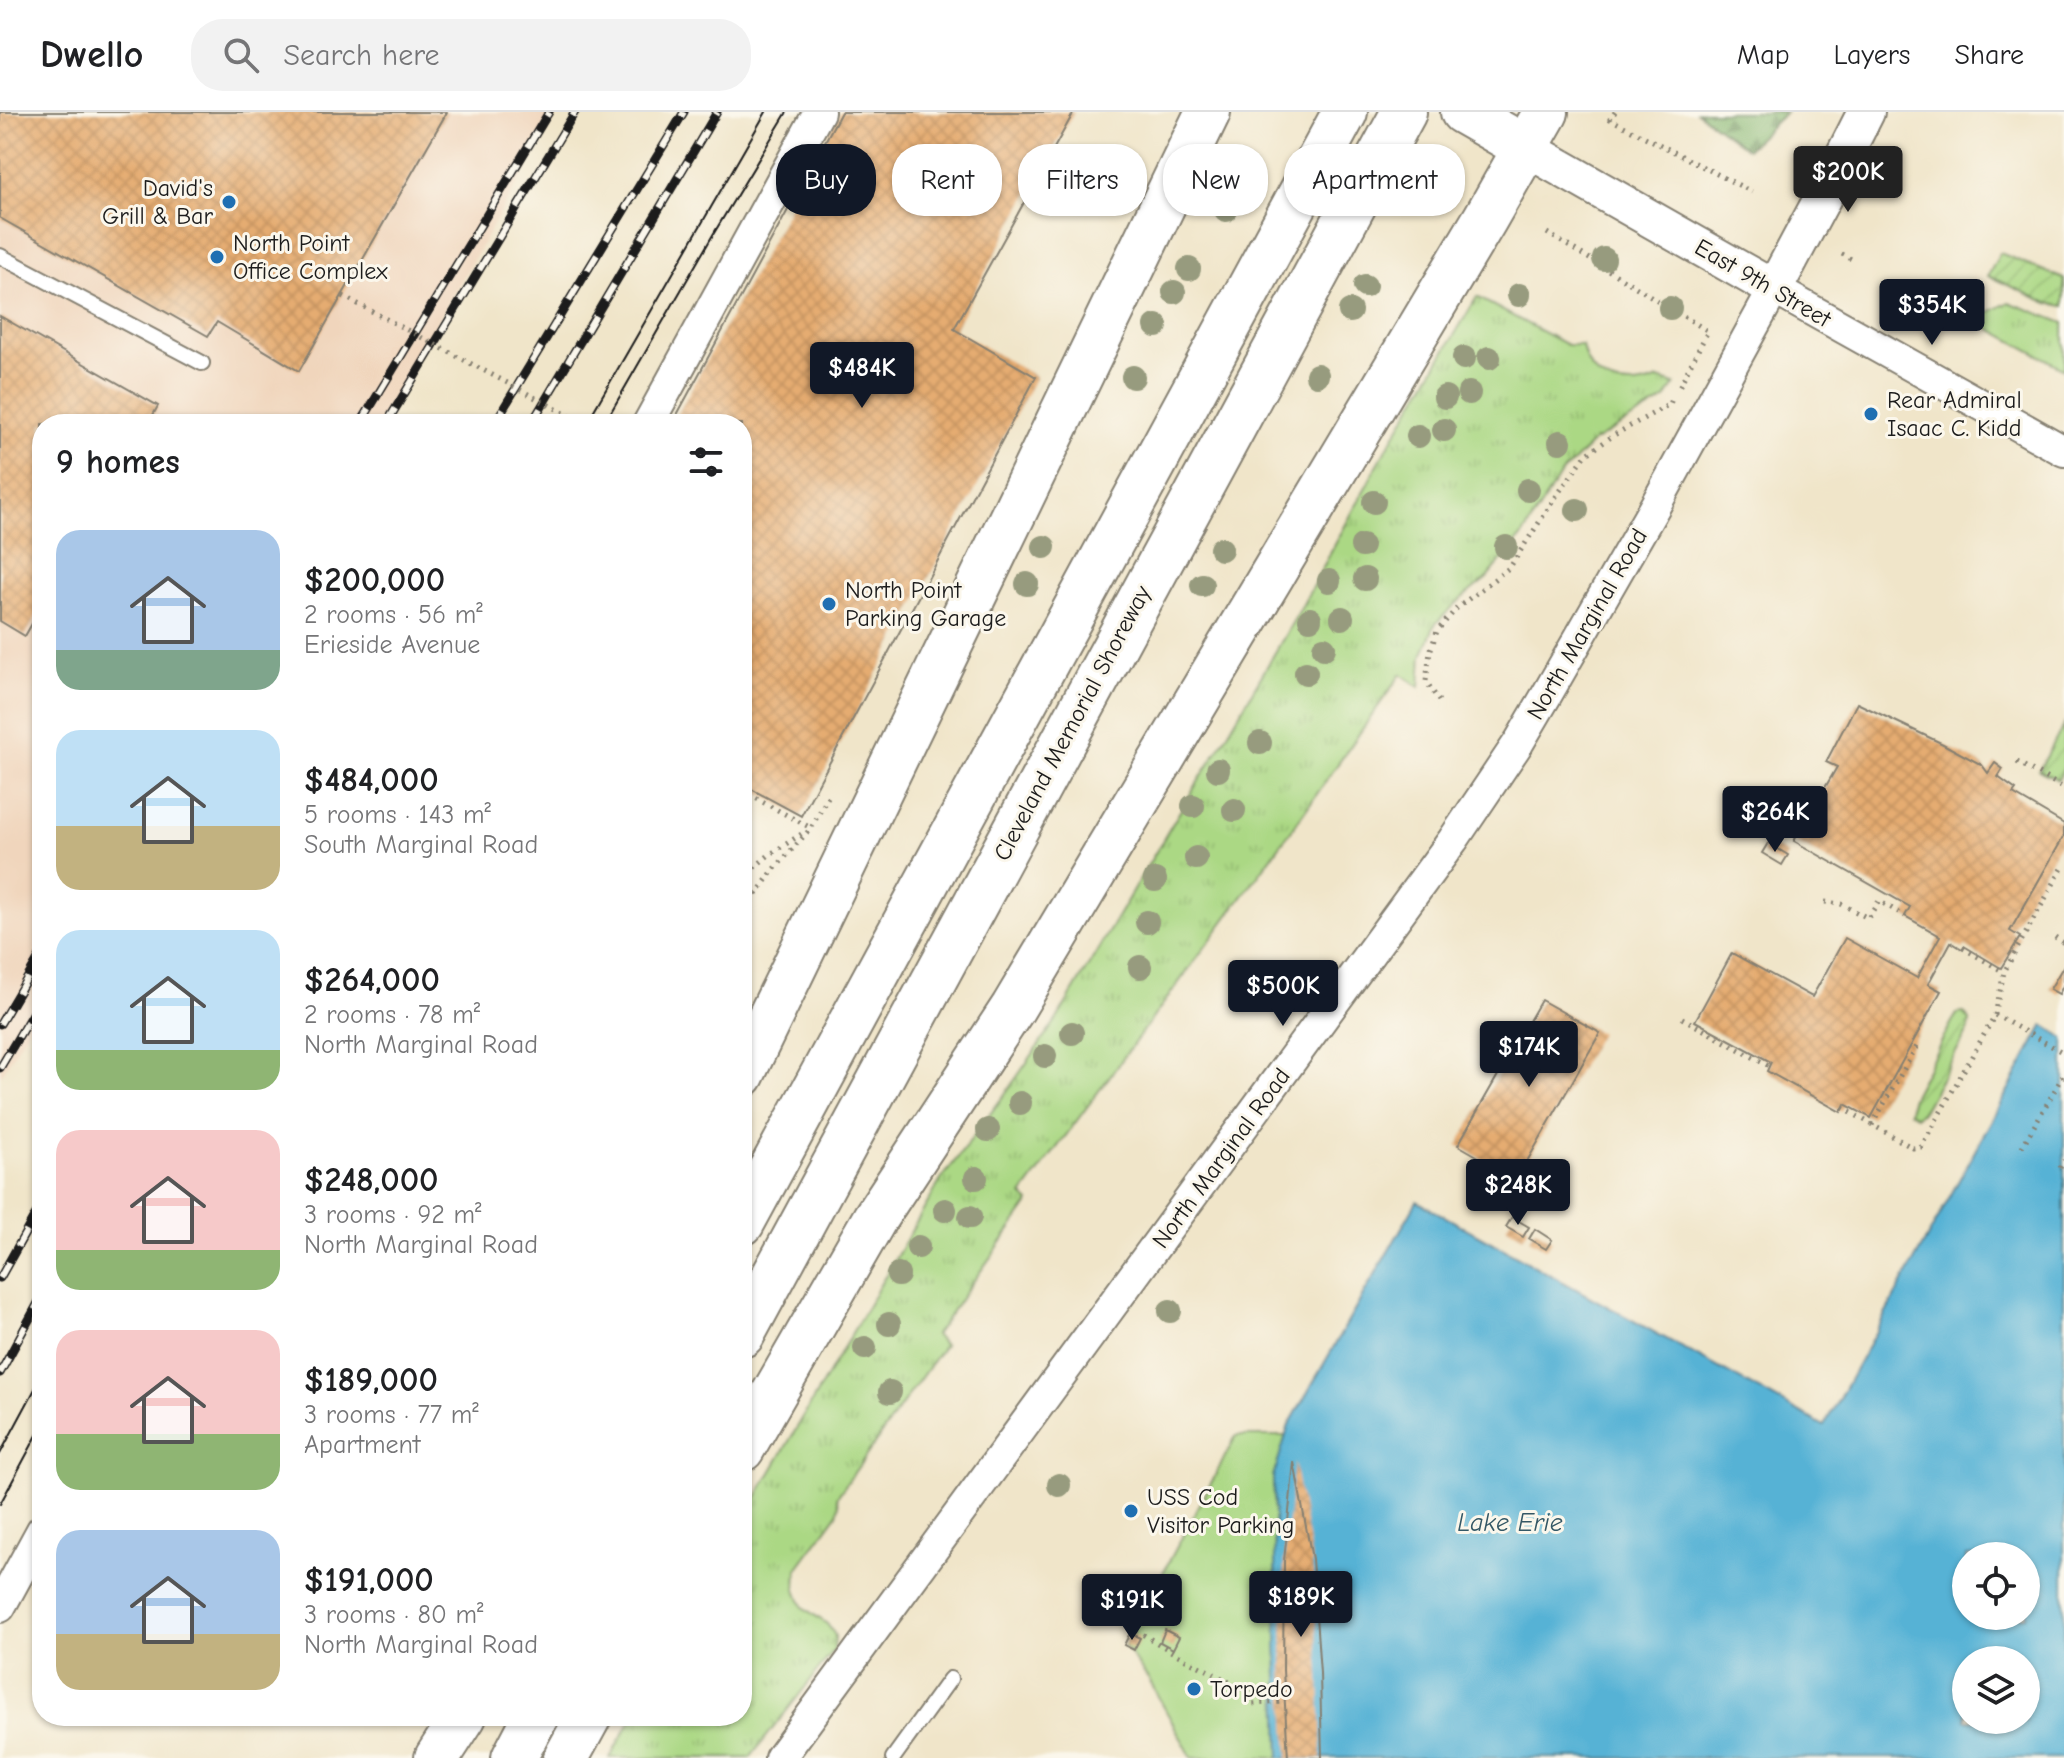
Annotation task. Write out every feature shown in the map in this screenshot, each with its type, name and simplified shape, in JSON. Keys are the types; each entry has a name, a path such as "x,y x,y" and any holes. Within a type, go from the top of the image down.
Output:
{"main road":[{"path":"752,1054 1208,112"},
{"path":"752,1205 1345,112"},
{"name":"Cleveland Memorial Shoreway","path":"752,1317 1404,112"},
{"name":"East 9th Street","path":"1463,112 1536,130"},
{"path":"752,1432 875,1218 1013,1008 1536,130"},
{"path":"409,1758 423,1726"},
{"path":"437,1758 458,1726"},
{"path":"514,1758 531,1726"},
{"path":"566,1758 584,1726"}],"street":[{"path":"653,414 819,112"},
{"path":"1774,289 1866,112"},
{"name":"East 9th Street","path":"1536,130 1774,289 2064,451"},
{"name":"North Marginal Road","path":"780,1758 1479,802 1519,742 1607,592 1774,289"},
{"path":"0,1607 32,1548"}],"lane":[{"path":"0,256 202,363"},
{"path":"893,1758 950,1679"}],"path":[{"path":"1615,112 1610,119 1752,192"},
{"path":"1439,701 1426,681 1437,631 1457,608 1510,567 1586,455 1614,435 1670,404 1708,331 1547,233"},
{"path":"1842,254 1853,260"},
{"path":"343,296 566,414"},
{"path":"2017,762 2064,787"},
{"path":"752,796 811,828"},
{"path":"752,869 811,828"},
{"path":"752,900 811,828"},
{"path":"1843,1108 1913,1148 1921,1147 1995,1015 2004,972 2064,865"},
{"path":"1825,902 1841,904 1868,918 1879,901 1905,916"},
{"path":"2055,937 2064,943"},
{"path":"1963,948 2004,972"},
{"path":"1995,1015 2064,1053"},
{"path":"1682,1018 1769,1066"},
{"path":"2044,1042 2064,1053"},
{"path":"1872,1125 1917,1046"},
{"path":"2022,1147 2064,1074"},
{"path":"2060,1168 2064,1160"},
{"path":"1086,1591 1132,1628 1251,1693 1251,1704 1285,1702"}],"shaded area":[{"path":"0,112 559,112 384,414 32,414 32,1022 0,1077"}],"green space":[{"path":"1697,112 1786,112 1747,149"},
{"path":"2000,253 2064,279 2064,306 2048,303 1988,276"},
{"path":"1477,297 1567,345 1582,345 1592,369 1611,382 1634,385 1659,379 1675,384 1666,399 1593,442 1560,475 1523,535 1487,578 1435,624 1422,656 1420,687 1401,674 1293,828 1022,1195 1030,1202 935,1335 944,1345 837,1497 837,1514 797,1569 796,1589 803,1607 827,1624 835,1635 834,1650 750,1758 610,1758 628,1726 752,1726 752,1505 941,1180 1057,1019 1301,608 1384,453"},
{"path":"2009,302 2064,323 2064,369 1967,316 1972,306 1990,312"},
{"path":"2064,725 2064,769 2058,780 2039,770"},
{"path":"1964,1013 1970,1020 1969,1029 1923,1111 1916,1116 1909,1112 1911,1099 1952,1022 1957,1014"},
{"path":"1236,1436 1286,1436 1273,1478 1280,1758 1192,1758 1149,1680 1124,1646"}],"water":[{"name":"Lake Erie","path":"2044,1025 2064,1038 2064,1758 1280,1758 1273,1478 1289,1425 1417,1201 1824,1426"}],"building":[{"name":"North Point Office Complex","path":"0,112 447,112 299,371 217,322 208,336 0,218"},
{"name":"North Point Parking Garage","path":"841,112 1074,112 1056,144 1018,144 1018,213 954,329 1036,377 801,816 752,789 752,414 677,414 785,216 876,216 876,144 824,144"},
{"path":"0,316 158,406 154,414 32,414 32,624 25,636 0,621"},
{"path":"1857,703 1943,744 1982,765 1988,773 1995,763 2003,769 1998,777 2016,790 2013,794 2064,824 2064,836 2010,931 2020,937 2001,968 1964,946 1962,949 1951,942 1928,984 1941,991 1871,1118 1845,1104 1841,1112 1767,1071 1771,1062 1695,1021 1732,953 1812,997 1845,938 1917,978 1940,936 1905,916 1910,907 1794,841 1837,767 1826,762"},
{"path":"1768,843 1788,855 1782,865 1762,853"},
{"path":"2064,965 2064,984 2059,994 2050,989"},
{"path":"1541,1000 1600,1033 1517,1179 1458,1145"},
{"path":"1512,1217 1529,1227 1523,1237 1506,1227"},
{"path":"1535,1229 1552,1240 1546,1249 1529,1239"},
{"path":"1294,1462 1312,1559 1322,1758 1288,1758 1283,1670 1284,1561"},
{"path":"1165,1630 1179,1637 1173,1649 1160,1642"},
{"path":"1130,1633 1140,1638 1134,1650 1124,1645"}],"tram line":[{"path":"592,414 766,112"},
{"path":"610,414 787,112"},
{"path":"0,1454 32,1395"},
{"path":"0,1504 32,1445"}],"railway":[{"path":"366,414 549,112"},
{"path":"392,414 575,112"},
{"path":"500,414 684,112"},
{"path":"537,414 717,112"},
{"path":"0,1024 32,970"},
{"path":"0,1068 32,1014"},
{"path":"0,1278 32,1221"},
{"path":"0,1373 32,1314"}],"place":[{"name":"David's Grill & Bar","path":"229,202"},
{"name":"North Point Office Complex","path":"217,257"},
{"name":"Rear Admiral Isaac C. Kidd","path":"1871,414"},
{"name":"North Point Parking Garage","path":"829,604"},
{"name":"USS Cod Visitor Parking","path":"1131,1511"},
{"name":"Torpedo","path":"1194,1689"}]}
